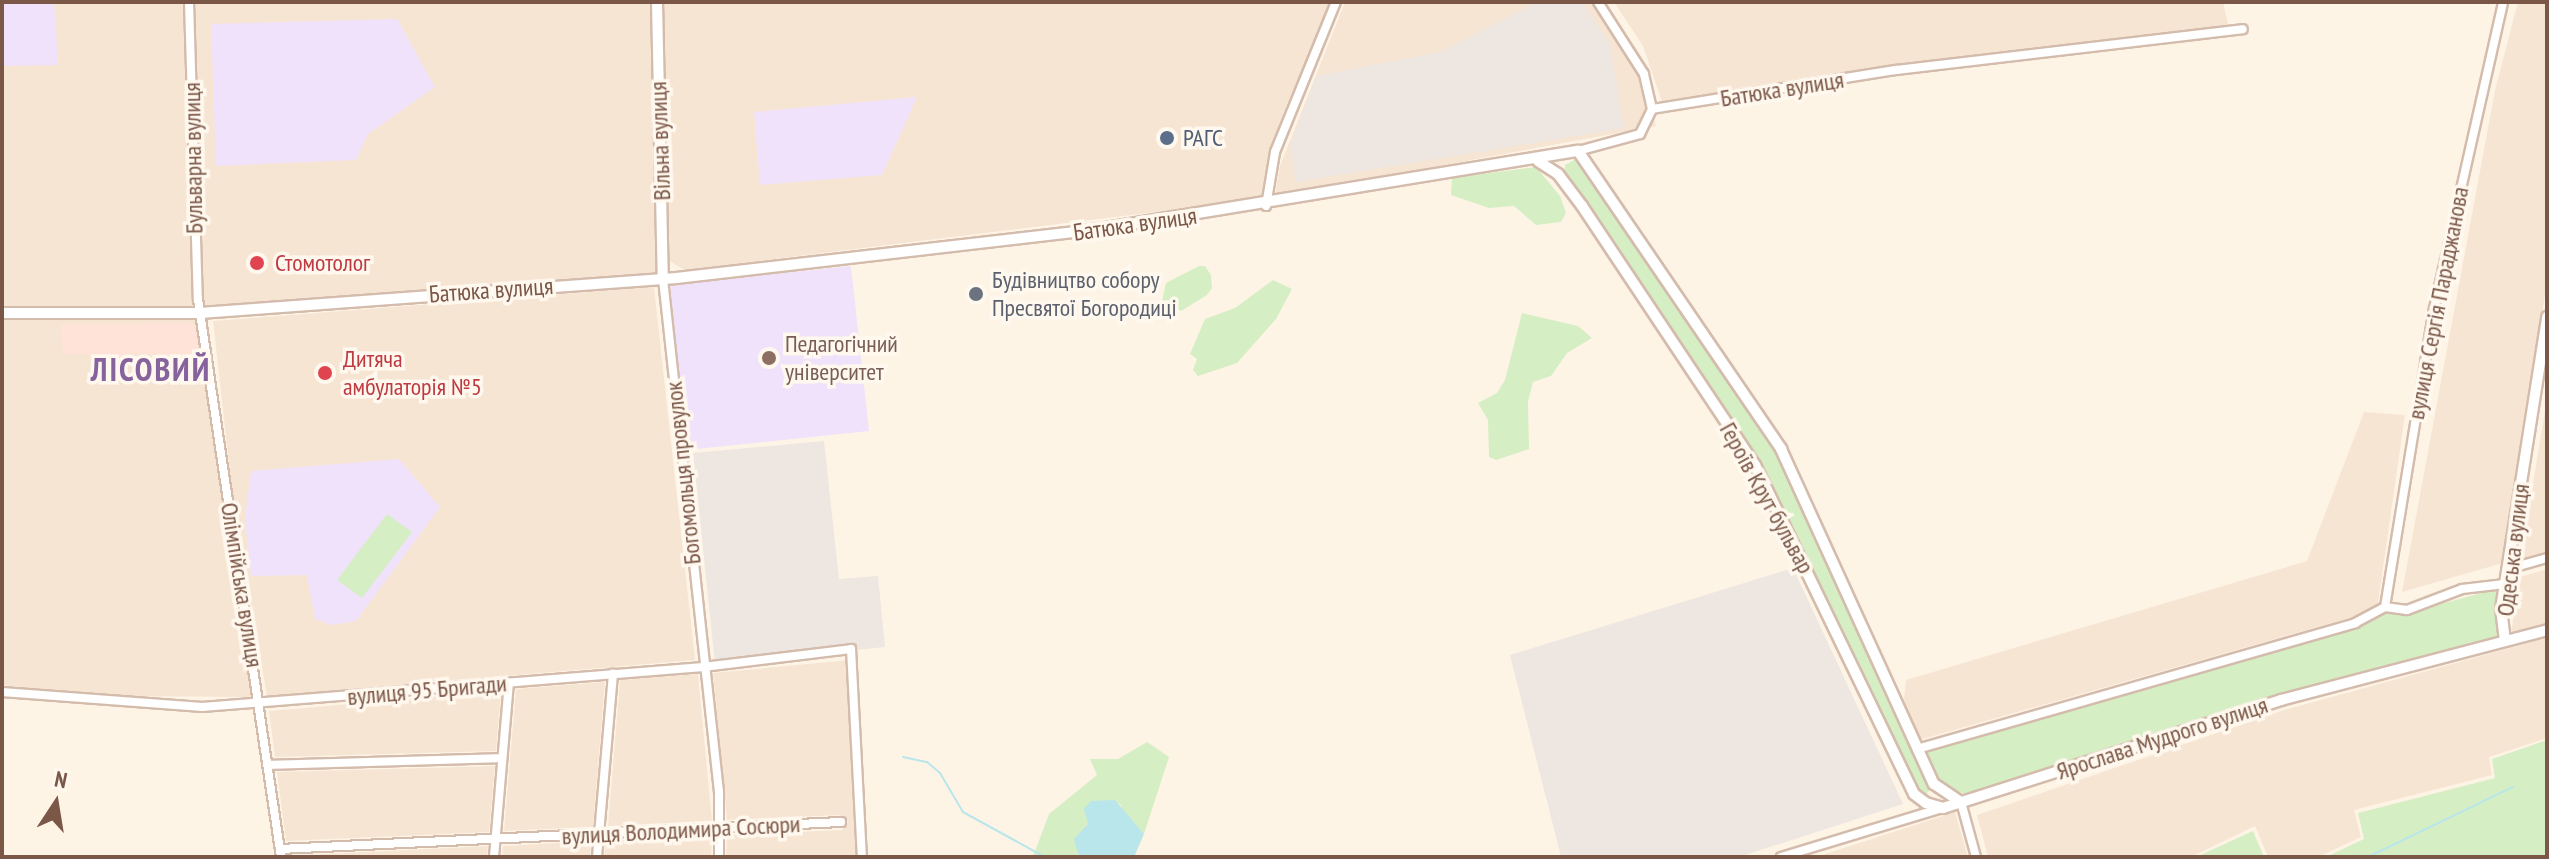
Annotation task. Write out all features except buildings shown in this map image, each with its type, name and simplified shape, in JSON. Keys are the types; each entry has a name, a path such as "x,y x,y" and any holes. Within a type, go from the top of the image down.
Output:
{"street":[{"name":"Бульварна вулиця","path":"189,2 200,313"},
{"name":"Вільна вулиця","path":"657,2 663,279"},
{"path":"1266,206 1275,152 1336,2"},
{"path":"1598,2 1639,65 1652,109"},
{"name":"вулиця Сергія Параджанова","path":"2385,607 2434,309 2503,2"},
{"name":"Батюка вулиця","path":"2,313 200,313 663,279 1266,206 1578,151 1640,134 1652,109 1896,70 2243,29"},
{"name":"Героїв Крут бульвар","path":"1578,151 1781,449 1934,784 1961,802"},
{"name":"Героїв Крут бульвар","path":"1536,160 1558,174 1582,206 1755,465 1914,794 1943,808"},
{"name":"Богомольця провулок","path":"663,279 719,828 719,857"},
{"name":"Олімпійська вулиця","path":"200,313 281,853"},
{"name":"Одеська вулиця","path":"2505,641 2501,609 2547,317"},
{"path":"2508,569 2547,558"},
{"path":"1917,749 2355,623 2385,607 2407,610 2462,589 2505,584"},
{"name":"Ярослава Мудрого вулиця","path":"1781,857 2281,700 2547,630"},
{"name":"вулиця 95 Бригади","path":"2,692 105,704 261,704 703,667 851,649 862,857"},
{"path":"597,857 613,674"},
{"path":"494,857 509,683"},
{"path":"269,765 502,758"},
{"path":"1961,802 1976,857"},
{"name":"вулиця Володимира Сосюри","path":"281,853 841,822"}],"shaded area":[{"path":"2,2 185,2 192,307 2,307"},
{"path":"2,2 54,2 58,65 2,66"},
{"path":"194,2 653,2 657,273 201,306"},
{"path":"662,2 1330,2 1280,121 1261,199 684,270 665,258"},
{"path":"1345,2 1600,2 1643,85 1656,126 1275,196 1280,166"},
{"path":"1537,2 1582,2 1610,45 1624,128 1296,182 1290,147 1316,76 1440,52"},
{"path":"1614,2 2223,2 2229,28 1663,105 1643,46"},
{"path":"2518,2 2547,2 2547,282 2503,563 2402,592 2495,90"},
{"path":"397,19 435,87 368,134 356,160 216,166 211,24"},
{"path":"917,97 882,175 760,185 754,112"},
{"name":"Педагогічний університет","path":"851,266 869,431 687,450 670,285"},
{"path":"654,287 695,660 267,696 234,509 213,321"},
{"path":"199,317 252,697 106,696 2,685 2,319"},
{"path":"198,323 197,357 128,353 127,369 110,366 109,354 63,354 61,325"},
{"path":"2547,399 2547,554 2520,561"},
{"path":"2364,412 2405,415 2377,610 1919,740 1904,699 1906,680 2307,561"},
{"path":"824,441 839,579 878,576 885,647 715,664 693,453"},
{"path":"399,459 440,507 356,621 332,625 315,619 307,575 251,576 245,518 251,471"},
{"path":"1793,568 1903,804 1739,857 1561,857 1510,655"},
{"path":"2547,569 2547,624 2511,633 2520,577"},
{"path":"2547,638 2547,738 2489,757 2492,775 2354,810 2361,837 2318,857 2268,857 2255,826 2191,857 1988,857 1977,815 2284,710"},
{"path":"850,660 856,857 726,857 727,835 842,830 848,822 840,815 727,820 713,673"},
{"path":"698,674 712,821 608,826 620,680"},
{"path":"605,682 593,827 504,831 516,689"},
{"path":"501,691 496,751 275,757 269,711"},
{"path":"495,766 489,832 286,841 277,772"},
{"path":"1955,812 1968,857 1816,857"},
{"path":"712,836 711,857 604,857 606,841"},
{"path":"591,841 590,857 502,857 503,846"},
{"path":"488,846 487,857 288,856 345,853"}],"green space":[{"path":"1576,159 1585,164 1778,451 1930,789 1924,798 1758,462 1565,172 1565,165"},
{"path":"1536,167 1560,196 1566,213 1561,222 1536,225 1514,206 1489,208 1451,195 1452,178"},
{"path":"1205,266 1211,275 1212,288 1207,295 1181,311 1162,301 1166,283"},
{"path":"1273,280 1292,289 1276,319 1237,363 1198,376 1193,370 1197,359 1190,354 1205,319 1235,308"},
{"path":"1522,313 1578,326 1592,338 1567,353 1551,376 1533,382 1528,401 1529,449 1496,460 1489,457 1488,420 1478,403 1497,393 1505,380"},
{"path":"387,514 412,532 362,598 337,580"},
{"path":"2500,588 2497,637 2489,641 2264,700 1966,794 1943,786 1923,752 2356,626 2385,612 2407,613"},
{"path":"2547,740 2547,857 2326,857 2364,839 2358,813 2495,778 2492,759"},
{"path":"1147,742 1169,757 1144,834 1126,818 1120,804 1107,801 1094,803 1087,813 1088,824 1076,843 1079,857 1027,857 1034,854 1049,814 1097,775 1090,759 1118,759"},
{"path":"2253,831 2264,857 2196,857"}],"water":[{"path":"1115,800 1144,834 1134,857 1079,857 1074,839 1088,824 1084,809 1091,801"}],"waterway":[{"path":"903,757 927,762 940,773 963,812 1045,857"},
{"path":"2368,857 2513,787"}],"place":[{"name":"РАГС","path":"1167,138"},
{"name":"Стомотолог","path":"257,263"},
{"name":"Будівництво собору Пресвятої Богородиці","path":"976,294"},
{"name":"Педагогічний університет","path":"769,358"},
{"name":"Дитяча амбулаторія №5","path":"325,373"}],"district":[{"name":"ЛІСОВИЙ","path":"151,369"}]}
